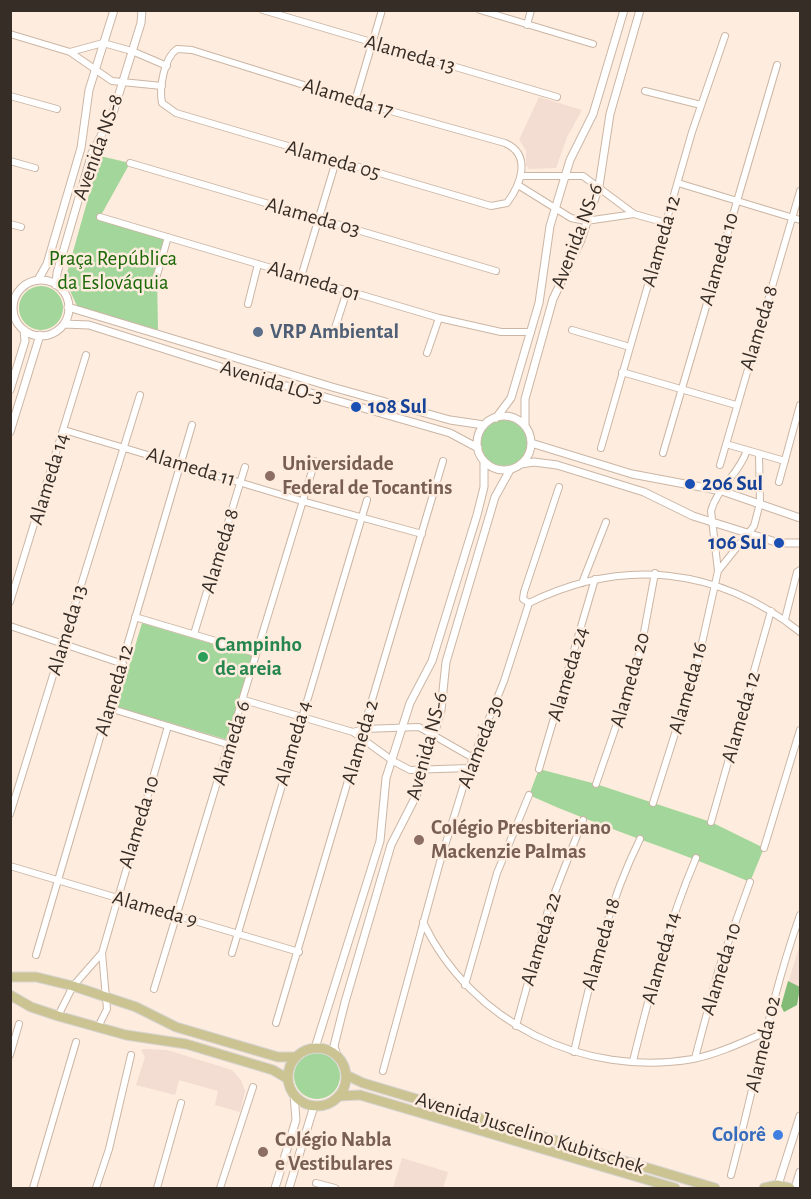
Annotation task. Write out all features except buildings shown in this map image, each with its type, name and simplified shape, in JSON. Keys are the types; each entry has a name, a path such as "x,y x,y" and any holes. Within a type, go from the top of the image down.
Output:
{"main road":[{"path":"10,977 36,977 73,986 144,1010 176,1027 278,1057 296,1057 315,1048 323,1049 337,1056 346,1075 340,1096 332,1102 314,1106 294,1095 288,1079 296,1057"},
{"path":"10,995 31,1007 58,1016 126,1035 186,1044 273,1070 288,1079"},
{"name":"Avenida Juscelino Kubitschek","path":"346,1075 363,1083 715,1188"},
{"name":"Avenida Juscelino Kubitschek","path":"340,1096 360,1095 675,1188"},
{"path":"764,1188 778,1185 790,1188"}],"street":[{"name":"Avenida NS-8","path":"38,280 47,264 81,148 84,114 94,72 114,10"},
{"name":"Avenida NS-8","path":"56,285 57,273 92,153 113,113 142,10"},
{"name":"Alameda 13","path":"263,10 557,97"},
{"path":"355,101 382,10"},
{"path":"480,10 593,44"},
{"path":"527,24 531,10"},
{"name":"Avenida NS-6","path":"496,418 511,398 541,296 548,237 565,177 576,144 593,114 624,10"},
{"name":"Avenida NS-6","path":"525,426 525,399 550,308 598,186 610,114 640,10"},
{"path":"10,34 70,52 94,72 112,81 162,86 166,66 132,51 103,43 70,52"},
{"name":"Alameda 12","path":"600,448 701,105 725,36"},
{"name":"Alameda 17","path":"166,66 177,49 192,50 355,101 505,143 519,151 522,159 521,176"},
{"name":"Alameda 10","path":"663,453 777,65"},
{"name":"Alameda 05","path":"162,86 162,103 176,113 491,206 507,203 518,185"},
{"path":"645,91 701,105"},
{"path":"10,96 57,109"},
{"path":"10,161 35,168"},
{"path":"301,277 336,161"},
{"name":"Alameda 03","path":"130,164 496,271"},
{"path":"634,214 586,221 571,218 518,185 521,176 583,177 634,214 666,223"},
{"path":"678,183 801,220"},
{"name":"Alameda 8","path":"720,465 801,191"},
{"name":"Alameda 01","path":"100,217 439,318 501,332 531,332"},
{"path":"10,224 21,227"},
{"path":"157,275 168,237"},
{"path":"248,304 258,264"},
{"path":"10,292 20,290 38,280 56,285 62,291 69,307 64,324 49,334 40,335 24,330"},
{"path":"10,390 25,341 24,330 15,318 12,309 20,290"},
{"path":"335,328 347,291"},
{"name":"Avenida LO-3","path":"69,307 342,390 450,420 484,425"},
{"path":"427,353 439,318"},
{"name":"Avenida LO-3","path":"64,324 89,325 224,368 450,433 478,448"},
{"path":"572,330 630,347"},
{"path":"10,432 40,335"},
{"name":"Alameda 14","path":"10,602 86,355"},
{"path":"622,372 736,405"},
{"name":"Alameda 13","path":"10,813 140,395"},
{"path":"779,482 798,424 801,405"},
{"path":"507,416 525,426 531,443 527,458 521,464 510,470 500,470 484,462 478,448 478,436 484,425 496,418 507,416"},
{"name":"Alameda 12","path":"36,955 192,425"},
{"name":"Alameda 11","path":"64,430 422,534"},
{"path":"531,443 632,474 722,491 801,518"},
{"path":"726,444 785,461"},
{"name":"Alameda 16","path":"653,803 698,661 715,585 718,570 712,522 714,501 740,467 747,450"},
{"name":"Alameda 16","path":"718,570 754,526 759,503 759,454"},
{"name":"Alameda 2","path":"276,1023 443,461"},
{"name":"Alameda 6","path":"154,989 179,916 315,462"},
{"name":"Avenida NS-6","path":"315,1048 380,841 383,791 410,703 432,660 474,526 484,487 484,462"},
{"path":"521,464 534,462 557,465 644,492 683,512 712,522 779,543 801,543"},
{"name":"Alameda 8","path":"194,634 245,467"},
{"name":"Avenida NS-6","path":"337,1056 334,1046 335,1038 387,857 395,835 413,805 441,710 446,662 492,505 510,470"},
{"name":"Alameda 30","path":"383,1071 423,922 469,768 504,681 529,603 523,599 524,592 559,487"},
{"name":"Alameda 4","path":"232,953 300,717 367,500"},
{"path":"582,583 606,522"},
{"path":"785,619 797,572 801,570"},
{"path":"529,603 548,594 595,579 654,573 715,585 771,611 801,632"},
{"name":"Alameda 20","path":"596,784 632,683 642,643 654,573"},
{"name":"Alameda 24","path":"539,769 595,579"},
{"name":"Alameda 12","path":"711,822 771,611"},
{"path":"135,617 256,653"},
{"path":"12,628 123,664"},
{"path":"244,700 352,732 410,770 469,768"},
{"path":"109,708 230,745"},
{"name":"Alameda 10","path":"98,1027 107,1009 102,953 168,726"},
{"path":"352,732 403,726 419,727 473,758"},
{"path":"764,848 801,729"},
{"path":"465,985 497,873 529,795"},
{"name":"Alameda 22","path":"516,1026 548,910 583,820"},
{"name":"Alameda 18","path":"574,1052 603,927 620,879 640,839"},
{"name":"Alameda 14","path":"633,1061 658,963 676,906 696,858"},
{"name":"Alameda 9","path":"10,866 298,952"},
{"name":"Alameda 10","path":"695,1058 719,968 750,882"},
{"name":"Alameda 02","path":"731,1175 780,971 801,915"},
{"path":"423,922 433,943 465,985 516,1026 574,1052 633,1061 673,1062 695,1058 766,1032"},
{"name":"Alameda 10","path":"58,1016 73,986 102,953"},
{"path":"10,1055 19,1024"},
{"path":"33,1188 76,1042"},
{"path":"96,1188 109,1149 131,1055"},
{"path":"220,1188 253,1087"},
{"path":"275,1188 296,1120 294,1095"},
{"path":"157,1188 181,1103"},
{"path":"289,1188 314,1106"},
{"path":"778,1185 801,1116"},
{"path":"795,1188 801,1172"},
{"path":"316,1183 335,1188"}],"shaded area":[{"path":"539,97 582,110 567,137 556,168 529,169 526,165 526,150 519,140"},
{"path":"800,944 800,991 797,1005 784,1012 781,1006"},
{"path":"141,1050 167,1050 232,1070 241,1080 245,1091 240,1112 215,1105 218,1091 179,1080 175,1095 136,1085 145,1057"},
{"path":"402,1158 448,1172 443,1188 393,1188"}],"green space":[{"name":"Praça República da Eslováquia","path":"100,156 130,163 100,217 168,237 157,275 158,330 77,306 65,280"},
{"path":"41,286 50,287 57,292 62,299 62,317 57,324 50,329 41,330 32,329 25,324 20,317 19,308 20,299 25,292 32,287"},
{"path":"504,420 520,427 527,443 520,459 504,466 488,459 481,443 488,427"},
{"path":"142,623 253,656 228,740 117,707"},
{"path":"539,769 596,784 711,822 764,848 750,882 529,795"},
{"path":"788,981 800,987 797,1005 784,1012 781,1006"},
{"path":"317,1053 326,1054 334,1059 339,1067 339,1085 334,1093 326,1098 317,1099 308,1098 300,1093 295,1085 294,1076 295,1067 300,1059 308,1054"}],"place":[{"name":"VRP Ambiental","path":"258,332"},
{"name":"108 Sul","path":"356,407"},
{"name":"Universidade Federal de Tocantins","path":"270,476"},
{"name":"206 Sul","path":"690,484"},
{"name":"106 Sul","path":"779,543"},
{"name":"Campinho de areia","path":"203,657"},
{"name":"Colégio Presbiteriano Mackenzie Palmas","path":"419,840"},
{"name":"Colorê","path":"778,1135"},
{"name":"Colégio Nabla e Vestibulares","path":"263,1152"}]}
